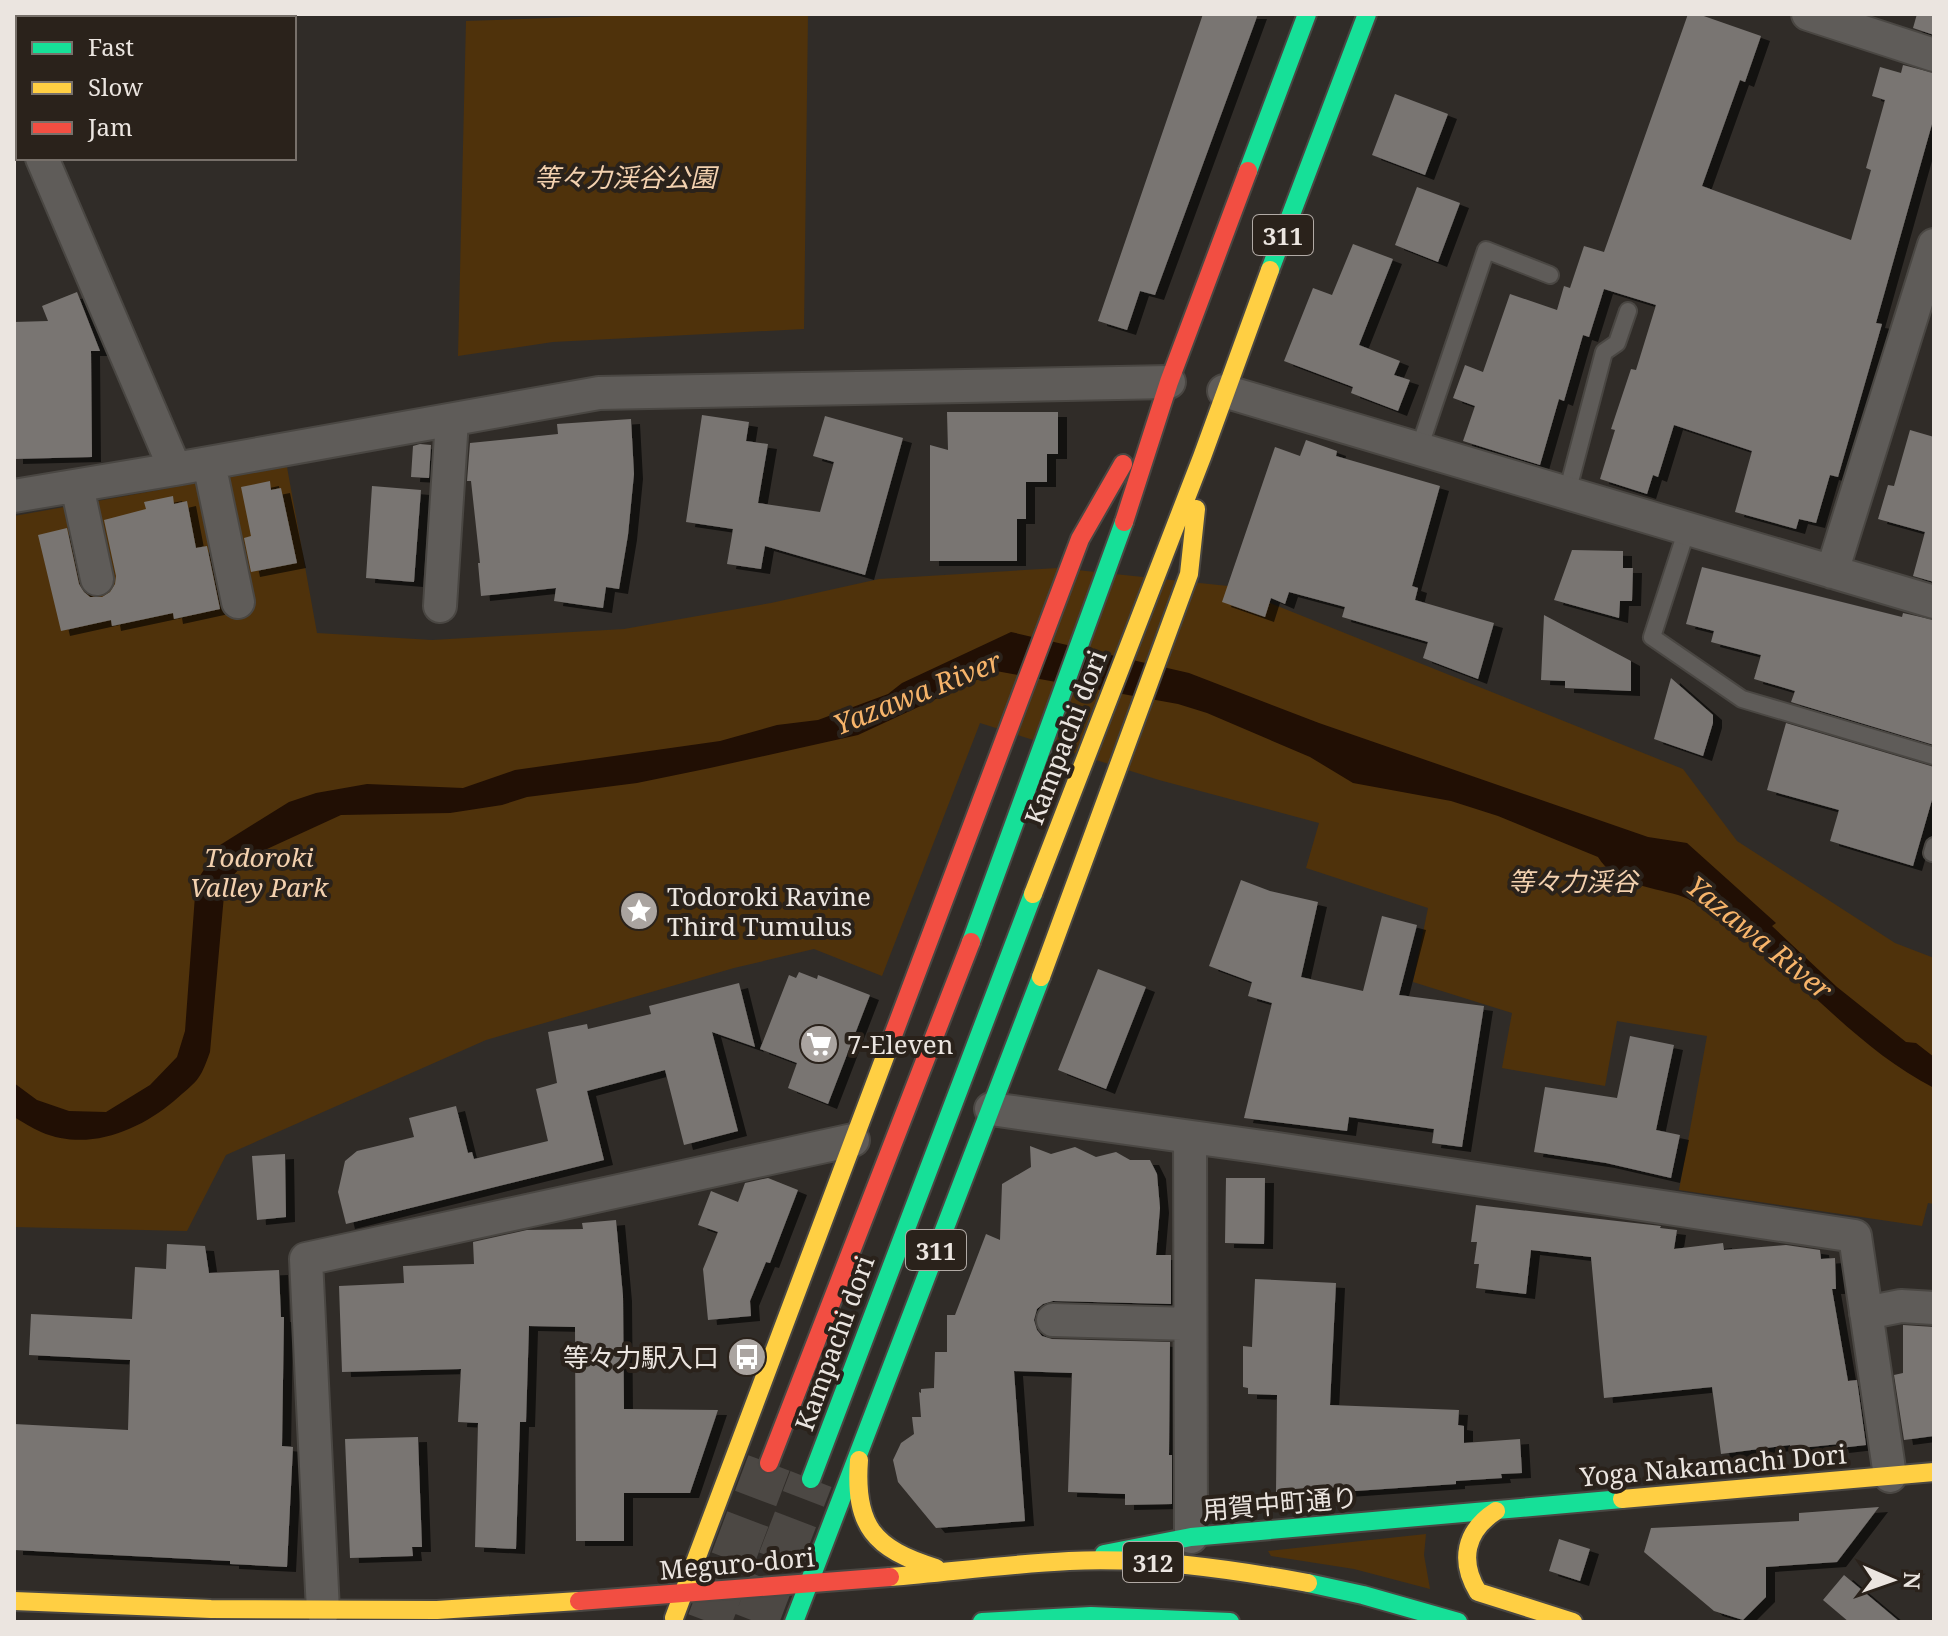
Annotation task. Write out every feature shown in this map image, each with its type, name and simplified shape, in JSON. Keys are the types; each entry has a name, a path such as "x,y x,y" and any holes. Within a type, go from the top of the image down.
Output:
{"main road":[{"name":"Kampachi dori","path":"769,1463 985,905 1115,550 1169,382 1307,14"},
{"name":"Kampachi dori","path":"811,1479 947,1115 1202,457 1224,391 1367,14"},
{"path":"672,1622 1080,539 1169,382"},
{"name":"311","path":"808,1583 1064,918 1189,574 1202,457"},
{"path":"861,1446 859,1493 871,1534 886,1549 904,1559 951,1572"},
{"name":"Yoga Nakamachi Dori","path":"1496,1511 1934,1472"},
{"path":"1496,1511 1485,1516 1476,1526 1465,1550 1468,1575 1478,1592 1505,1620 1547,1613"},
{"name":"用賀中町通り","path":"1070,1561 1191,1537 1496,1511"},
{"name":"Meguro-dori","path":"14,1601 323,1611 437,1610 682,1595 1070,1561 1158,1562 1264,1574 1349,1591 1458,1622"},
{"path":"794,1622 808,1583"},
{"path":"1478,1592 1573,1622"},
{"name":"312","path":"982,1622 1150,1617 1230,1622"}],"street":[{"path":"1808,14 1934,55"},
{"path":"43,160 175,469"},
{"path":"1832,572 1934,245"},
{"path":"14,496 599,393 1169,382"},
{"path":"1224,391 1934,602"},
{"path":"440,606 452,420"},
{"path":"209,463 238,602"},
{"path":"77,486 97,579"},
{"path":"991,1109 1855,1236 1890,1476"},
{"path":"1190,1137 1191,1537"},
{"path":"323,1611 306,1259 853,1140"},
{"path":"1866,1313 1901,1306 1934,1308"},
{"path":"1053,1320 1190,1324"}],"lane":[{"path":"1419,449 1486,250 1550,275"},
{"path":"1567,493 1604,352 1617,343 1628,311"},
{"path":"1687,529 1652,637 1742,699 1934,756"},
{"path":"1934,846 1934,853"}],"green space":[{"name":"等々力渓谷公園","path":"661,14 808,14 804,329 553,342 458,356 466,21"},
{"name":"Todoroki Valley Park","path":"287,467 317,633 432,640 624,629 771,603 879,579 1058,568 1228,586 1683,769 1737,841 1895,943 1934,958 1934,1204 1928,1203 1922,1226 1679,1190 1707,1036 1617,1021 1605,1086 1502,1068 1512,1013 1413,982 1428,908 1306,868 1319,823 1159,780 980,723 882,976 814,949 734,968 486,1040 226,1155 187,1231 14,1227 14,516"},
{"path":"1426,1534 1424,1555 1430,1589 1354,1569 1271,1556 1268,1551"}],"water":[{"name":"Yazawa River","path":"1011,632 1189,673 1319,723 1648,837 1687,843 1776,923 1772,926 1837,987 1906,1042 1916,1043 1934,1057 1934,1088 1875,1050 1771,958 1715,916 1683,897 1623,879 1598,857 1498,816 1451,801 1353,783 1310,757 1207,713 1178,704 996,671 858,735 710,768 637,783 527,797 502,805 450,813 341,815 267,849 242,866 225,884 210,1052 200,1075 188,1089 145,1121 94,1139 59,1138 14,1117 14,1083 37,1100 69,1111 106,1112 150,1085 177,1057 185,1031 196,882 220,845 289,802 316,793 367,784 463,788 515,770 720,741 777,725 818,720 888,694 902,683"}],"building":[{"path":"1203,14 1258,14 1155,295 1140,291 1127,330 1098,321"},
{"path":"1688,14 1698,14 1761,36 1745,82 1740,80 1702,186 1851,240 1871,170 1866,168 1885,100 1872,96 1880,67 1901,73 1903,65 1934,73 1934,117 1876,323 1882,324 1838,477 1830,475 1816,523 1799,519 1796,529 1735,512 1752,451 1674,425 1658,477 1653,475 1647,494 1600,479 1615,430 1611,429 1631,369 1636,370 1656,305 1604,289 1589,337 1583,335 1564,401 1559,399 1540,465 1463,441 1475,406 1453,398 1465,365 1483,372 1510,294 1557,310 1564,286 1570,288 1584,246 1604,252"},
{"path":"1917,14 1934,14 1934,35 1913,28"},
{"path":"1395,94 1448,114 1425,175 1372,155"},
{"path":"1417,187 1460,203 1438,262 1395,245"},
{"path":"1353,244 1393,259 1359,345 1400,361 1394,375 1410,380 1398,411 1351,393 1353,387 1284,361 1313,288 1332,295"},
{"path":"77,292 100,351 91,351 92,457 14,459 14,322 48,321 42,306"},
{"path":"947,412 1058,412 1058,454 1047,454 1047,482 1026,482 1026,519 1017,519 1017,561 930,561 930,445 948,450"},
{"path":"702,415 749,422 746,441 768,444 758,503 820,512 834,462 813,456 825,416 903,438 865,575 765,546 761,569 727,564 733,529 686,522"},
{"path":"631,419 634,474 628,535 619,589 606,587 603,608 554,601 556,588 481,596 471,481 467,481 470,443 558,434 557,424"},
{"path":"1910,430 1934,437 1934,582 1913,576 1925,532 1878,519 1888,485 1894,486"},
{"path":"1306,440 1337,451 1336,456 1440,486 1412,586 1418,588 1415,600 1494,623 1478,679 1423,658 1428,642 1342,617 1345,607 1289,592 1285,604 1271,598 1265,617 1222,602 1275,447 1300,456"},
{"path":"431,445 429,478 411,477 413,446"},
{"path":"270,481 271,490 281,488 297,563 251,572 244,538 251,536 241,487"},
{"path":"372,486 421,490 414,582 366,578"},
{"path":"173,496 174,504 187,501 196,548 207,546 220,609 174,619 173,613 112,626 111,620 61,631 38,535 67,528 79,584 90,597 102,597 110,592 116,576 104,520 146,509 144,502"},
{"path":"1572,550 1623,551 1623,568 1633,568 1632,601 1620,601 1619,618 1554,600"},
{"path":"1702,567 1902,617 1903,613 1934,620 1934,745 1791,702 1795,691 1754,679 1761,655 1711,642 1714,631 1686,624"},
{"path":"1544,615 1631,661 1631,691 1565,688 1565,681 1541,680"},
{"path":"1671,678 1713,715 1703,756 1654,739"},
{"path":"1786,723 1934,767 1934,793 1913,866 1830,841 1839,810 1767,790"},
{"path":"1241,880 1270,891 1318,902 1301,977 1363,991 1382,916 1417,925 1399,995 1484,1006 1462,1147 1432,1143 1434,1129 1349,1117 1347,1131 1244,1118 1272,1003 1248,996 1252,982 1209,966"},
{"path":"1098,969 1146,987 1106,1089 1058,1070"},
{"name":"7-Eleven","path":"799,972 817,979 818,975 870,995 828,1104 788,1088 797,1063 760,1049 789,975 796,978"},
{"path":"739,983 755,1047 712,1032 738,1131 684,1145 665,1070 587,1091 604,1160 346,1224 338,1192 345,1161 357,1151 414,1137 409,1118 456,1106 468,1153 472,1152 474,1159 548,1141 536,1089 557,1083 548,1032 587,1024 588,1029 651,1014 649,1006"},
{"path":"1630,1036 1674,1045 1656,1130 1680,1135 1671,1178 1606,1163 1534,1152 1545,1087 1617,1098"},
{"path":"1030,1146 1051,1154 1075,1147 1096,1157 1116,1152 1130,1160 1150,1160 1157,1174 1160,1208 1156,1255 1171,1255 1171,1304 1053,1301 1037,1309 1034,1320 1042,1336 1052,1339 1170,1342 1172,1504 1125,1505 1125,1494 1068,1492 1072,1373 1014,1371 1025,1521 936,1528 898,1482 893,1460 901,1443 914,1434 912,1417 921,1417 919,1392 934,1388 935,1352 947,1352 947,1315 955,1315 986,1234 1000,1240 1002,1184 1031,1167"},
{"path":"285,1154 286,1217 257,1220 252,1156"},
{"path":"768,1178 798,1190 770,1263 766,1262 750,1301 751,1316 708,1320 703,1269 718,1232 698,1225 711,1191 738,1202 745,1183"},
{"path":"1226,1178 1265,1178 1264,1244 1225,1243"},
{"path":"1476,1205 1661,1226 1677,1230 1674,1249 1723,1243 1724,1250 1786,1245 1820,1250 1821,1259 1835,1258 1836,1289 1832,1289 1848,1381 1857,1380 1866,1445 1840,1448 1839,1444 1791,1449 1790,1445 1721,1454 1712,1387 1604,1398 1591,1257 1531,1250 1526,1294 1476,1288 1479,1264 1474,1264 1477,1242 1471,1242"},
{"path":"616,1220 623,1296 624,1409 718,1410 690,1493 624,1493 624,1541 576,1541 575,1327 529,1326 526,1422 520,1422 516,1549 475,1547 478,1423 458,1422 461,1369 342,1372 339,1286 404,1283 403,1266 474,1264 473,1242 527,1230 583,1229 582,1223"},
{"path":"167,1244 205,1246 209,1273 279,1270 281,1317 284,1317 282,1446 293,1447 287,1567 230,1564 230,1561 14,1550 14,1424 128,1430 130,1360 29,1355 31,1314 132,1319 135,1267 166,1269"},
{"path":"1255,1279 1336,1283 1330,1405 1459,1410 1458,1425 1464,1426 1464,1443 1520,1439 1522,1473 1501,1474 1502,1478 1456,1481 1456,1484 1341,1492 1341,1487 1276,1492 1277,1395 1248,1394 1248,1388 1243,1387 1243,1346 1252,1347"},
{"path":"1903,1325 1934,1327 1934,1436 1904,1440 1894,1375 1903,1373"},
{"path":"418,1437 422,1547 412,1547 413,1556 350,1558 345,1439"},
{"path":"1879,1507 1837,1562 1766,1567 1766,1597 1743,1620 1714,1611 1644,1552 1651,1528 1799,1521 1799,1513"},
{"path":"1559,1539 1590,1549 1580,1581 1549,1571"},
{"path":"1844,1575 1900,1622 1849,1622 1823,1600"}],"tunnel":[{"path":"709,1622 769,1463"},
{"path":"756,1622 811,1479"}],"traffic: fast":[{"path":"1248,171 1307,14"},
{"path":"1270,270 1367,14"},
{"path":"971,942 1124,522"},
{"path":"811,1479 1033,894"},
{"path":"794,1622 1041,977"},
{"path":"1104,1554 1191,1537 1622,1499"},
{"path":"1308,1583 1458,1622"},
{"path":"982,1622 1091,1616 1230,1622"}],"traffic: slow":[{"path":"1033,894 1202,457 1270,270"},
{"path":"1041,977 1189,574 1196,509"},
{"path":"674,1618 892,1038"},
{"path":"859,1460 860,1502 872,1532 897,1552 936,1568"},
{"path":"1622,1499 1934,1472"},
{"path":"1496,1511 1477,1528 1468,1547 1468,1569 1478,1592 1573,1622"},
{"path":"890,1577 1099,1560 1189,1565 1308,1583"},
{"path":"14,1601 211,1609 437,1610 579,1601"}],"traffic: jam":[{"path":"1124,522 1169,382 1248,171"},
{"path":"892,1038 1080,539 1123,464"},
{"path":"769,1463 971,942"},
{"path":"579,1601 890,1577"}],"place":[{"name":"Todoroki Ravine Third Tumulus","path":"639,911"},
{"name":"7-Eleven","path":"819,1044"},
{"name":"等々力駅入口","path":"747,1357"}],"park label":[{"name":"等々力渓谷","path":"1573,881"}]}
